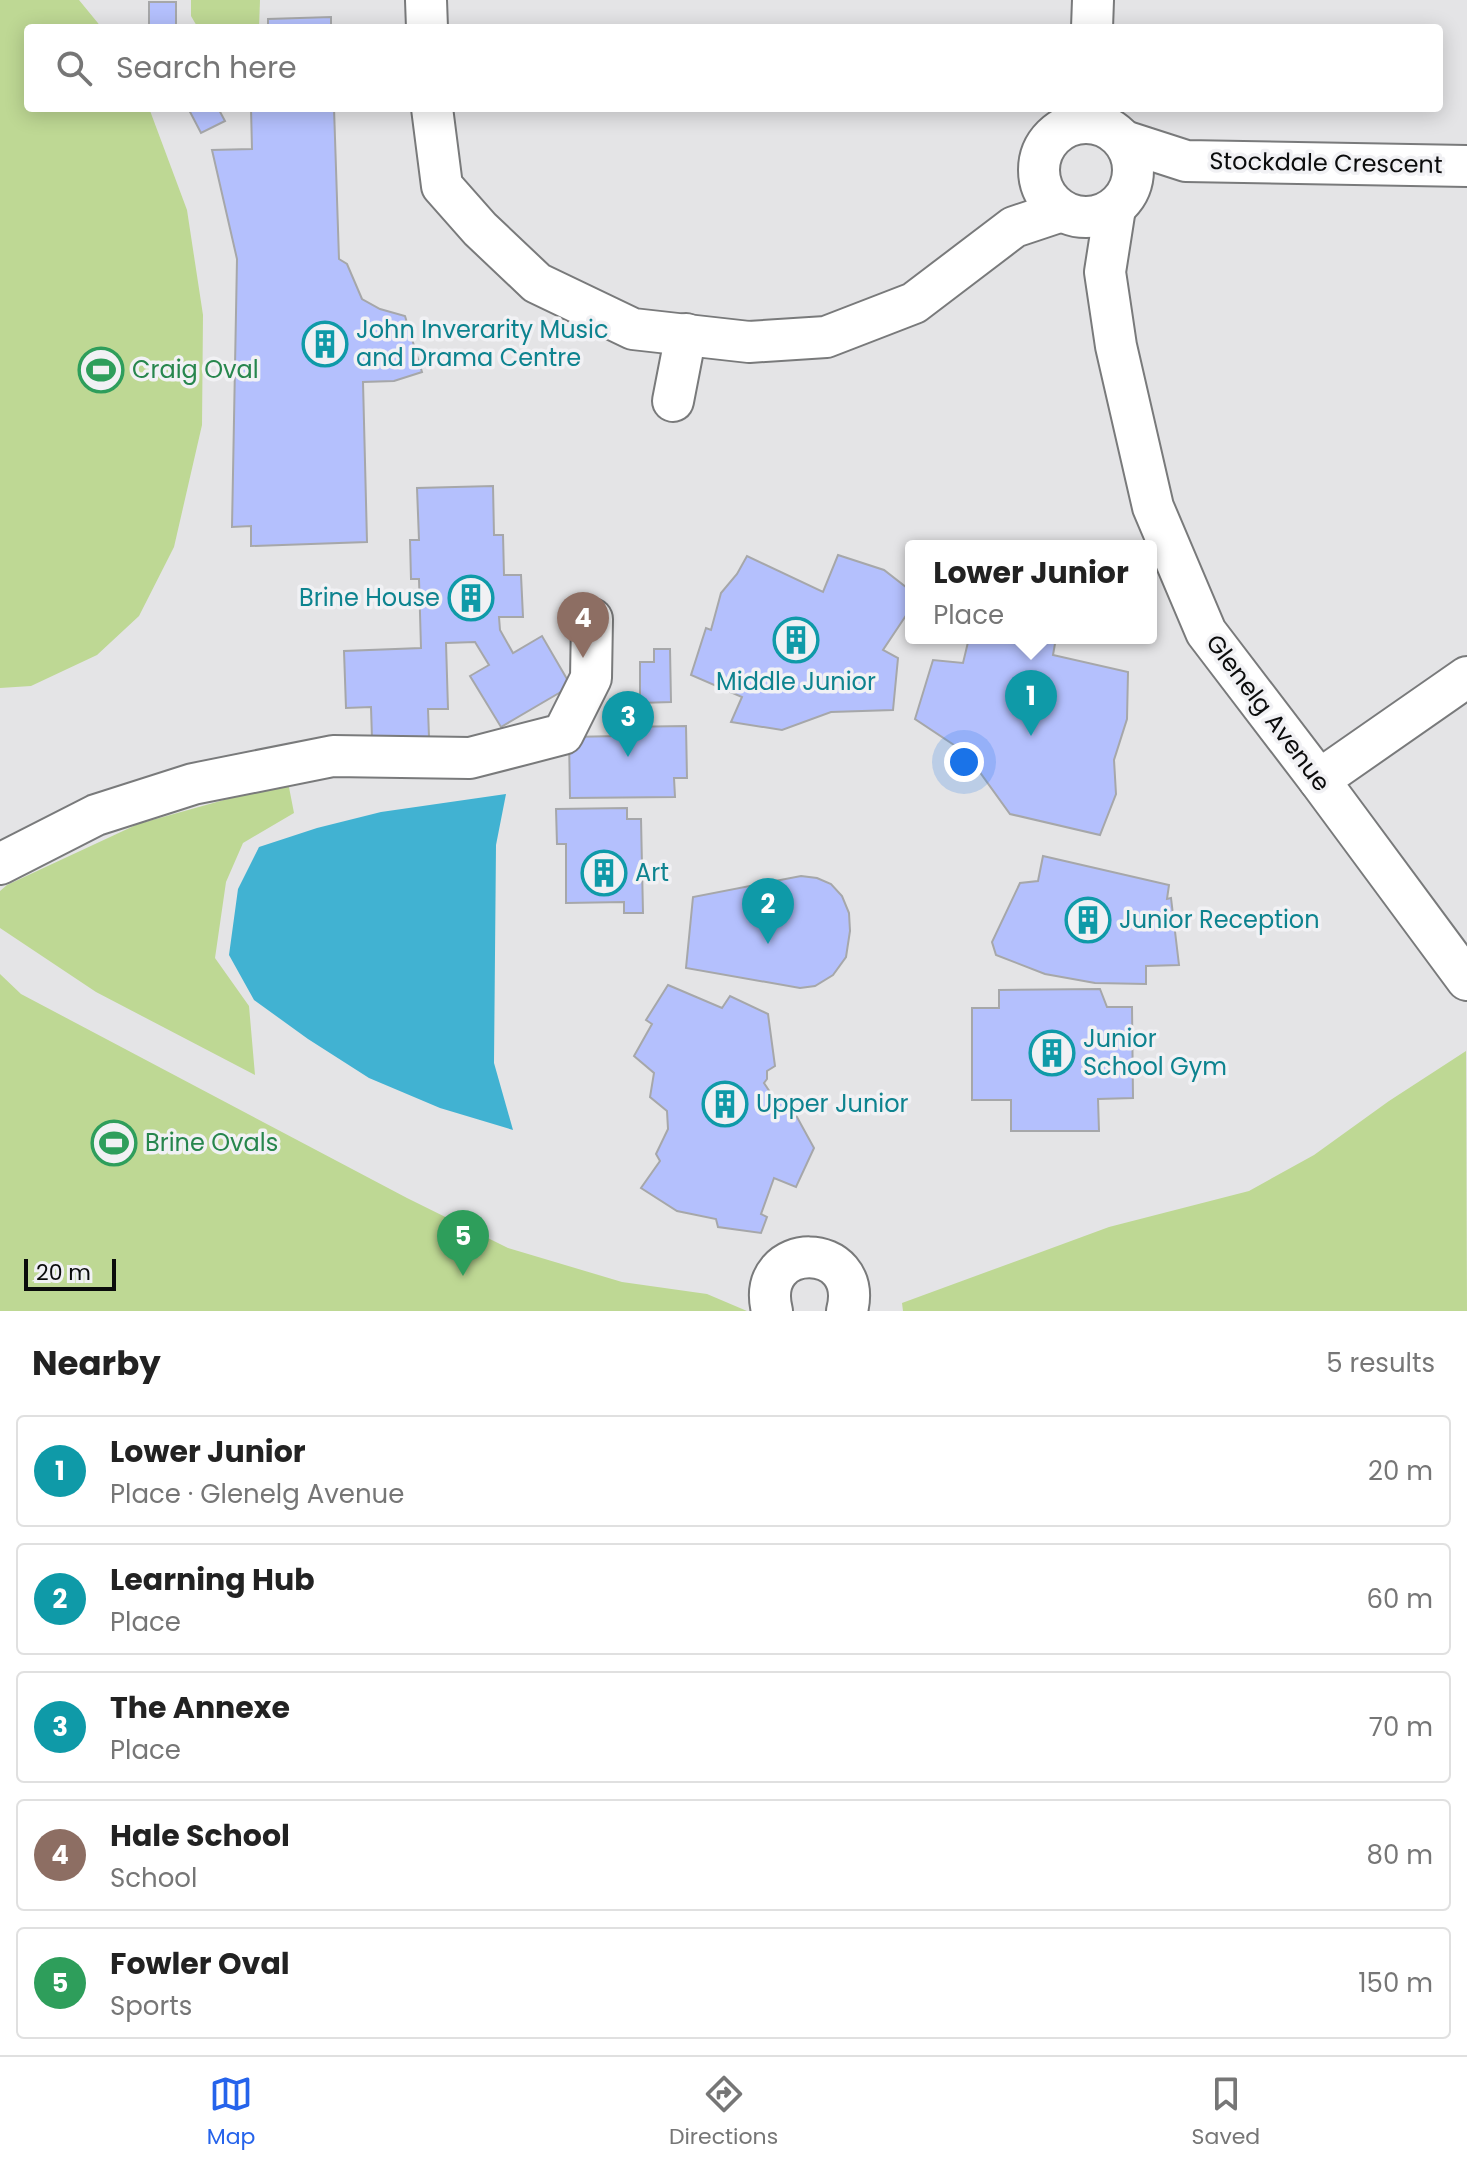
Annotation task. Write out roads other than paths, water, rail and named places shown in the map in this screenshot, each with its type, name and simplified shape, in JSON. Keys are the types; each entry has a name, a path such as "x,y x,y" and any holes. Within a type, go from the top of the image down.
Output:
{"street":[{"path":"426,0 427,24"},
{"path":"1092,24 1093,0"},
{"path":"433,112 442,186 480,229 537,283 633,329 749,342 826,337 914,303 1014,227 1066,213 1077,217 1098,216 1124,194"},
{"path":"1014,227 1038,173 1042,151 1066,119 1071,125 1092,123 1114,126"},
{"name":"Stockdale Crescent","path":"1114,126 1186,161 1467,166"},
{"name":"Glenelg Avenue","path":"1114,126 1134,161 1105,272 1116,346 1153,507 1206,632 1467,980"},
{"name":"Stockdale Crescent","path":"1124,194 1186,161"},
{"name":"Glenelg Avenue","path":"1038,173 1049,200 1066,213 1105,272"},
{"path":"673,401 686,334"},
{"path":"0,864 96,815 193,784 333,756 470,758 563,734 591,678 592,619"},
{"path":"1319,780 1467,677"},
{"path":"772,1311 770,1287 775,1275 784,1265 809,1256 835,1265 843,1275 849,1287 847,1311"}],"water":[{"path":"506,794 496,845 494,1063 513,1130 440,1108 369,1078 254,1000 229,955 238,889 259,847 381,812"}],"place":[{"name":"John Inverarity Music and Drama Centre","path":"325,344"},
{"name":"Craig Oval","path":"101,370"},
{"name":"Brine House","path":"471,598"},
{"name":"Middle Junior","path":"796,640"},
{"name":"Hale School","path":"583,658"},
{"name":"Lower Junior","path":"1031,736"},
{"name":"The Annexe","path":"628,757"},
{"name":"Art","path":"604,873"},
{"name":"Junior Reception","path":"1088,920"},
{"name":"Learning Hub","path":"768,944"},
{"name":"Junior School Gym","path":"1052,1053"},
{"name":"Upper Junior","path":"725,1104"},
{"name":"Brine Ovals","path":"114,1143"},
{"name":"Fowler Oval","path":"463,1276"}]}
